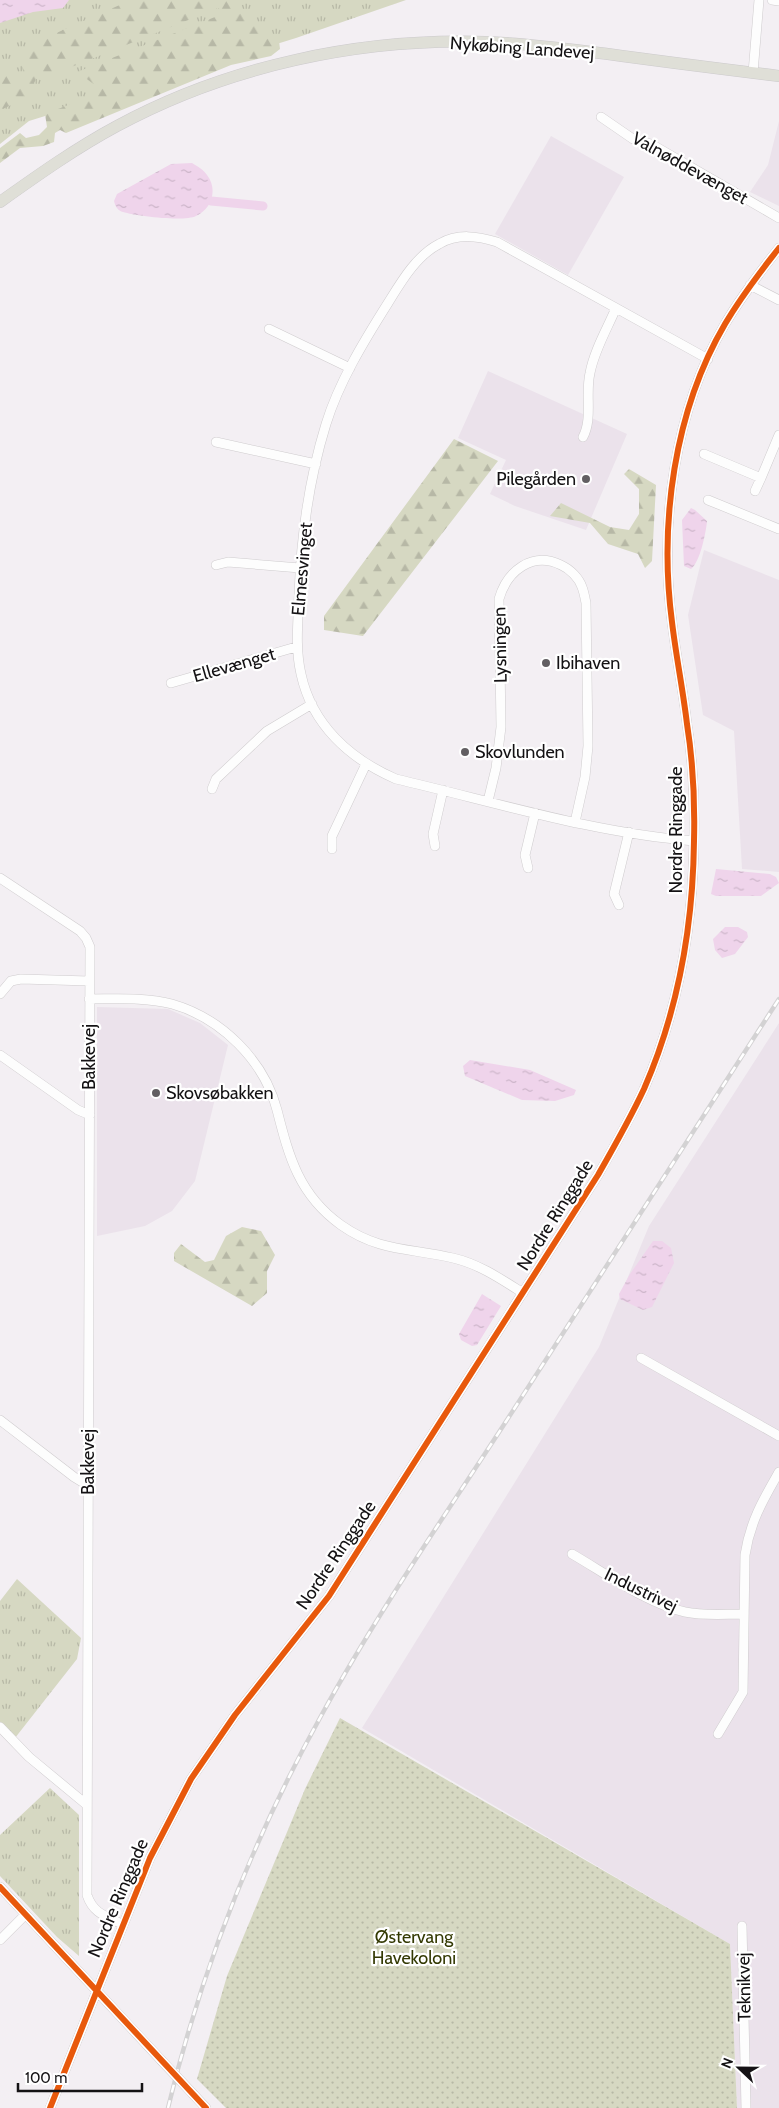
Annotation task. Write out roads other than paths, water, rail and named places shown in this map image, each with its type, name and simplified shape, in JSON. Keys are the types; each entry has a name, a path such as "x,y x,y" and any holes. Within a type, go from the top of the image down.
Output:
{"main road":[{"name":"Nykøbing Landevej","path":"0,202 60,160 117,126 159,106 208,86 234,78 319,56 384,45 430,42 485,42 549,47 779,76"}],"street":[{"path":"753,73 759,0"},
{"path":"772,0 779,1"},
{"name":"Valnøddevænget","path":"601,117 633,139 651,144 779,218"},
{"name":"Elmesvinget","path":"694,841 661,838 575,822 396,779 355,757 334,738 318,717 301,675 296,647 300,568 305,524 326,423 350,368 402,280 420,259 438,244 459,236 479,237 497,242 708,359"},
{"name":"Nordre Ringgade","path":"50,2108 122,1924 162,1832 196,1771 234,1715 328,1596 523,1294 598,1175 626,1126 662,1043 677,990 684,956 691,901 694,841 692,770 688,726 671,621 668,575 668,531 674,475 684,424 708,359 724,326 750,285 779,248"},
{"path":"750,285 779,300"},
{"path":"583,437 588,424 587,388 590,370 616,308"},
{"path":"269,329 350,368"},
{"path":"755,491 779,435"},
{"path":"216,442 316,464"},
{"path":"704,454 761,478"},
{"path":"708,500 779,529"},
{"name":"Lysningen","path":"488,801 496,768 501,727 498,599 502,587 510,575 520,566 541,560 554,561 566,567 575,575 582,587 586,603 588,746 585,777 575,822"},
{"path":"216,565 228,562 300,568"},
{"name":"Ellevænget","path":"171,683 296,647"},
{"path":"212,788 216,780 267,731 312,704"},
{"path":"332,849 332,836 366,764"},
{"path":"435,846 433,834 443,790"},
{"path":"528,868 525,855 535,812"},
{"path":"619,905 614,894 628,832"},
{"name":"Bakkevej","path":"0,878 80,931 90,947 87,1895 91,1905 97,1912 122,1924"},
{"path":"0,994 11,981 21,979 89,982"},
{"path":"89,998 170,1004 201,1017 225,1032 245,1051 263,1076 277,1108 282,1134 290,1158 299,1177 323,1210 342,1226 383,1246 453,1258 476,1266 523,1294"},
{"path":"0,1055 78,1110 90,1115"},
{"path":"641,1358 779,1436"},
{"path":"0,1420 74,1478 87,1485"},
{"path":"718,1734 743,1692 743,1614 745,1555 748,1533 755,1514 779,1472"},
{"name":"Industrivej","path":"572,1554 652,1600 668,1607 704,1614 743,1614"},
{"path":"0,1727 29,1757 87,1805"},
{"path":"0,1888 206,2108"},
{"path":"0,1940 26,1915"},
{"name":"Teknikvej","path":"742,1926 746,2108"}],"water":[{"path":"0,0 69,0 63,8 33,12 0,23"},
{"path":"192,163 206,173 212,186 212,198 202,213 190,218 149,217 129,214 121,211 116,206 114,201 117,194 171,164"},
{"path":"691,508 707,521 700,554 691,569 684,566 682,520"},
{"path":"716,869 770,874 776,877 779,883 761,896 716,896 711,894"},
{"path":"725,927 738,927 747,932 748,937 735,954 722,958 715,950 713,939"},
{"path":"470,1060 530,1070 576,1090 574,1095 555,1101 522,1100 465,1076 463,1066"},
{"path":"653,1241 662,1241 671,1248 674,1263 652,1307 643,1310 620,1299 619,1294 630,1274"},
{"path":"482,1294 501,1306 477,1345 472,1346 461,1340 459,1334"}],"waterway":[{"path":"211,201 263,206"}],"railway":[{"path":"168,2108 196,2006 231,1907 273,1810 321,1716 364,1641 410,1568 779,999"}],"place":[{"name":"Pilegården","path":"586,479"},
{"name":"Ibihaven","path":"546,663"},
{"name":"Skovlunden","path":"465,752"},
{"name":"Skovsøbakken","path":"156,1093"}],"park label":[{"name":"Østervang Havekoloni","path":"414,1947"}]}
